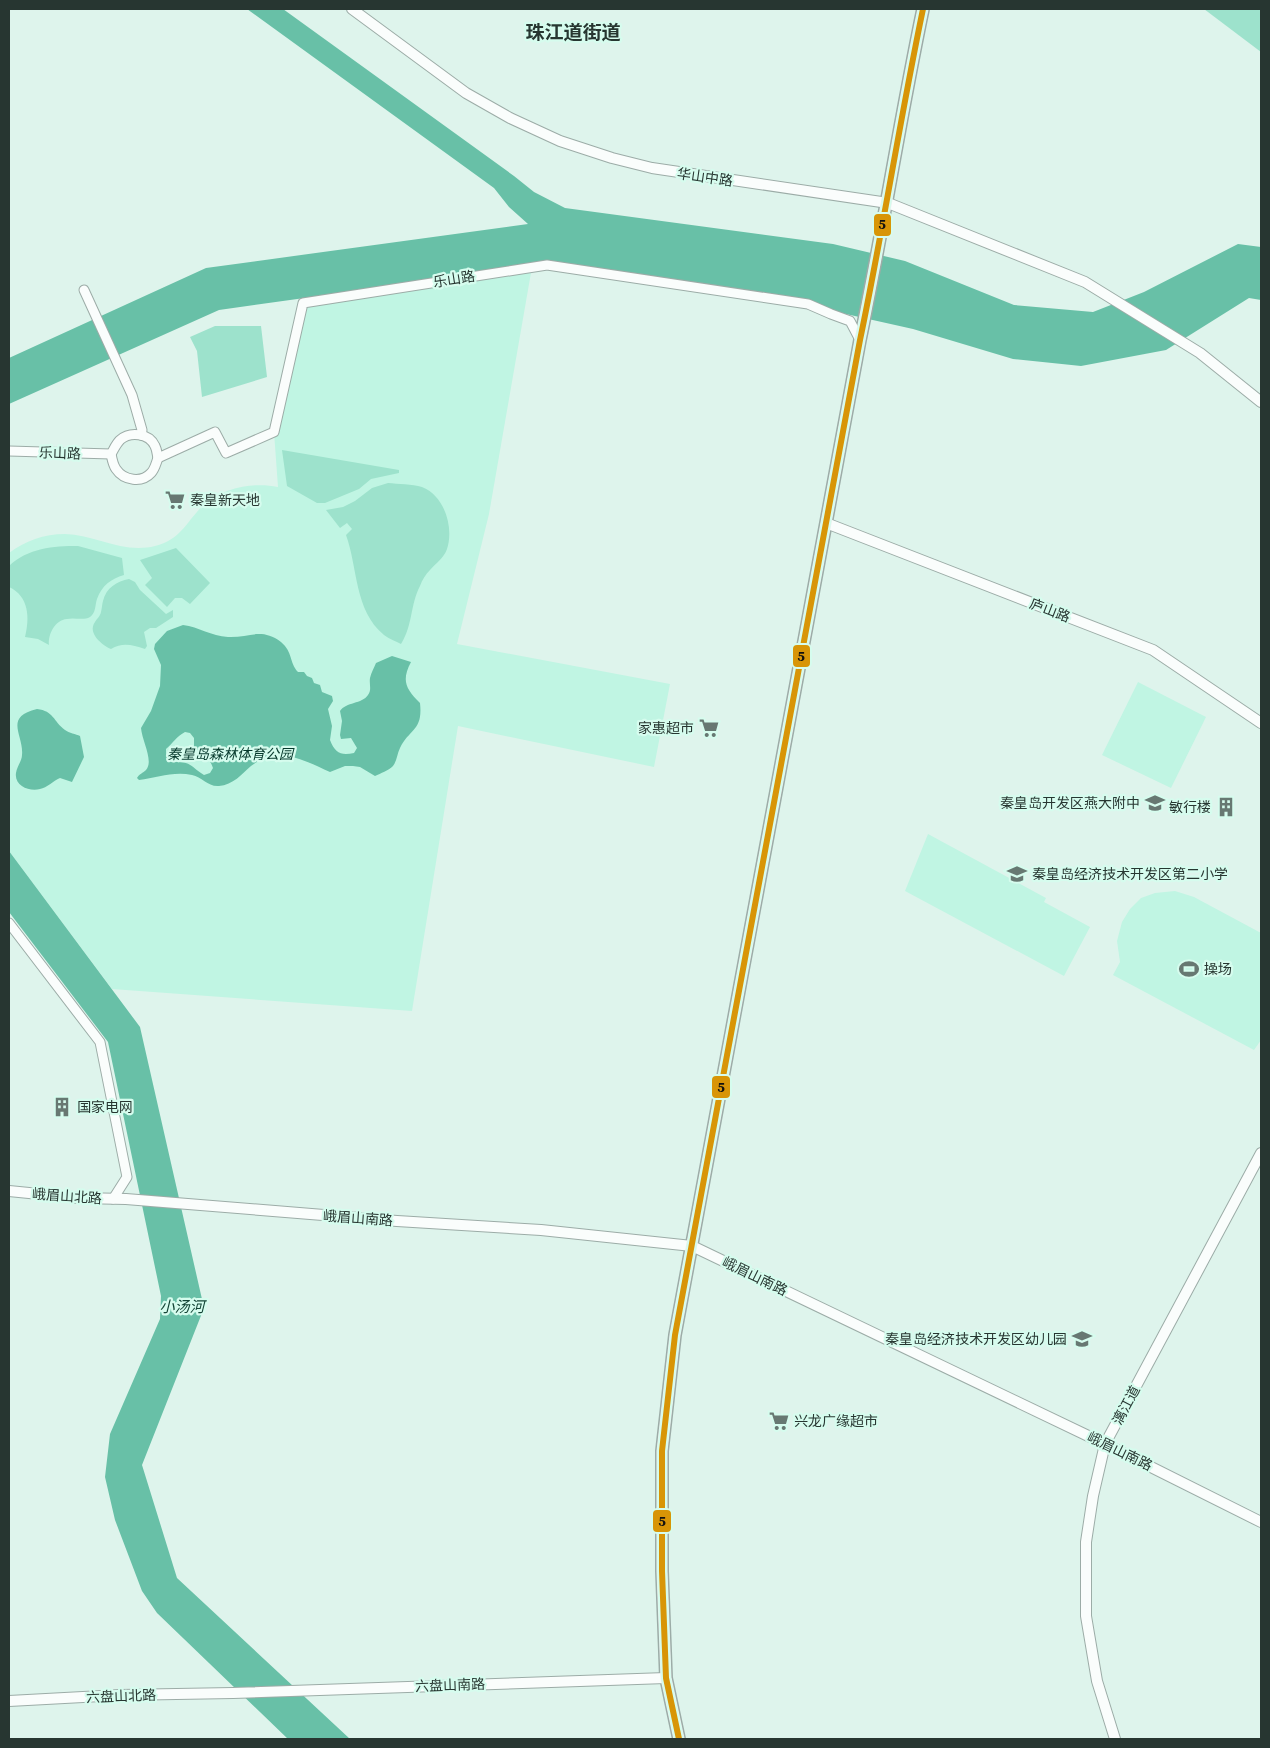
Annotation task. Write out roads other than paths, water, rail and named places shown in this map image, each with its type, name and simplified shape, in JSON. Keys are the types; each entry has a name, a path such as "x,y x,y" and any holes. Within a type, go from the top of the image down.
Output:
{"main road":[{"path":"679,1739 666,1678 662,1571 662,1451 676,1335 923,9"}],"street":[{"name":"华山中路","path":"352,9 466,93 510,118 560,141 612,158 652,168 888,203 1085,282 1200,353 1261,402"},
{"name":"乐山路","path":"9,451 111,454 117,471 133,480 150,474 158,458 215,432 226,454 274,432 304,303 547,264 808,304 850,321 860,340"},
{"path":"84,290 132,395 142,430 141,434"},
{"path":"111,454 115,445 122,438 141,434 155,444 158,458"},
{"name":"庐山路","path":"826,523 1154,650 1261,723"},
{"path":"9,923 100,1042 127,1177 113,1199"},
{"name":"漓江道","path":"1115,1739 1097,1680 1086,1616 1086,1542 1092,1496 1106,1444 1261,1153"},
{"name":"峨眉山北路","path":"9,1191 79,1198 126,1199 200,1205"},
{"name":"峨眉山南路","path":"200,1205 541,1230 692,1246 1106,1444 1261,1522"},
{"name":"六盘山南路","path":"233,1694 666,1678"},
{"name":"六盘山北路","path":"9,1701 120,1696 233,1694"}],"water":[{"path":"247,9 283,9 534,192 565,208 833,244 905,261 1014,305 1093,312 1144,292 1238,244 1261,247 1261,300 1249,298 1166,350 1081,366 1013,359 913,329 828,310 810,300 556,263 219,310 9,404 9,358 206,268 528,224 509,207 494,188"},
{"path":"183,625 228,637 255,634 267,635 281,642 285,646 298,672 304,672 312,678 314,683 320,685 322,692 332,696 333,701 328,709 332,726 330,740 336,751 342,754 354,753 357,748 351,738 341,739 342,721 340,711 368,695 370,691 370,676 376,663 392,656 411,662 406,674 406,680 408,689 420,703 420,719 404,741 393,766 375,776 360,767 345,766 330,772 300,759 271,756 251,766 229,784 219,786 212,785 196,776 185,774 172,774 139,780 137,778 146,770 149,761 141,728 151,711 160,686 161,665 154,649 155,644 167,631","holes":["185,732 190,733 194,738 194,748 210,761 213,768 210,773 204,775 187,763 171,762 166,756 166,749 177,738"]},
{"path":"37,709 47,712 61,727 80,736 84,757 72,782 60,778 43,788 32,790 20,785 16,778 17,768 22,755 18,722 27,712"},
{"name":"小汤河","path":"9,851 140,1027 204,1308 142,1465 177,1578 350,1739 288,1739 157,1613 142,1591 115,1520 105,1477 110,1434 160,1319 161,1296 108,1042 9,912"}],"place":[{"name":"秦皇新天地","path":"175,500"},
{"name":"家惠超市","path":"709,728"},
{"name":"秦皇岛开发区燕大附中","path":"1155,803"},
{"name":"敏行楼","path":"1226,807"},
{"name":"秦皇岛经济技术开发区第二小学","path":"1017,874"},
{"name":"操场","path":"1189,969"},
{"name":"国家电网","path":"62,1107"},
{"name":"秦皇岛经济技术开发区幼儿园","path":"1082,1339"},
{"name":"兴龙广缘超市","path":"779,1421"}],"district":[{"name":"珠江道街道","path":"573,32"}],"park label":[{"name":"秦皇岛森林体育公园","path":"230,754"}]}
